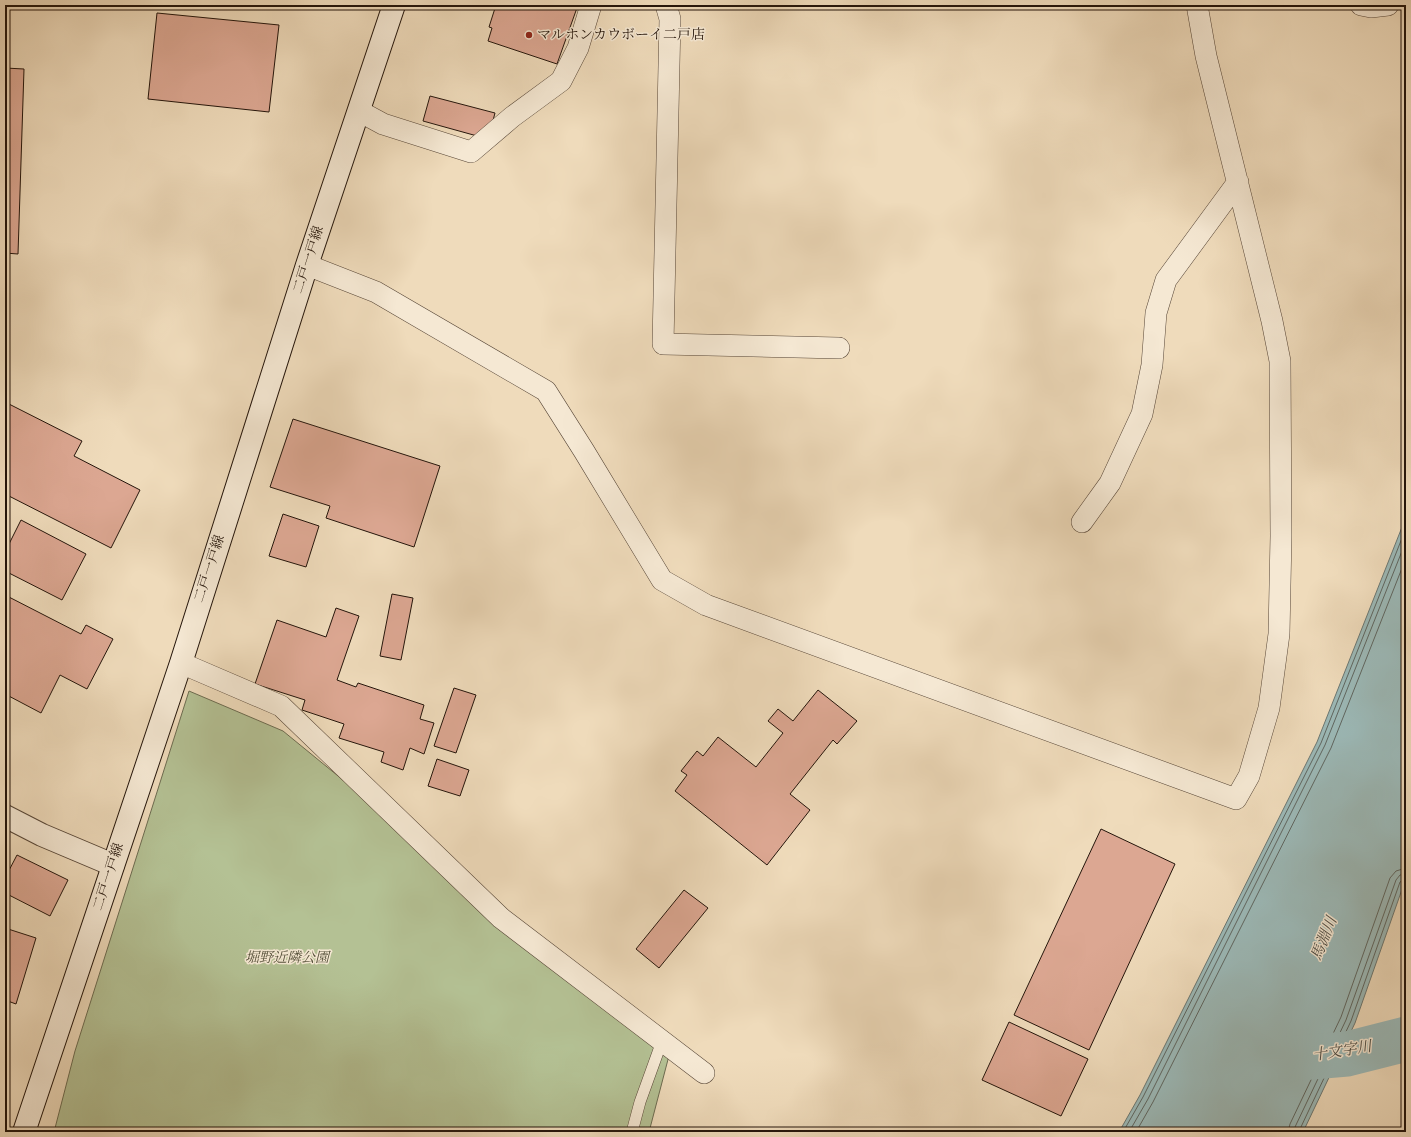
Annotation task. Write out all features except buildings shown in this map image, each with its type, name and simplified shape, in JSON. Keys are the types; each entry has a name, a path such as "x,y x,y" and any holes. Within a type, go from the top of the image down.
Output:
{"main road":[{"name":"二戸一戸線","path":"24,1132 181,663 307,265 394,5"},
{"path":"5,816 42,835 113,865"}],"street":[{"path":"359,111 383,124 471,152 512,117 562,81 578,48 591,5"},
{"path":"666,5 670,19 663,344 839,348"},
{"path":"307,265 376,292 546,391 662,580 706,604 1236,799 1249,776 1269,708 1279,634 1281,536 1279,447 1280,361 1272,321 1206,56 1197,5"},
{"path":"1361,5 1371,7 1388,5"},
{"path":"1082,522 1110,484 1142,414 1152,365 1156,313 1166,280 1238,182"},
{"path":"181,663 281,706 502,918 704,1073"}],"lane":[{"path":"632,1132 640,1102 662,1040"}],"green space":[{"name":"堀野近隣公園","path":"189,691 283,731 671,1048 649,1132 54,1132 75,1051"}],"water":[{"name":"馬淵川","path":"1406,517 1406,878 1355,1023 1303,1132 1119,1132 1140,1095 1317,742"}],"waterway":[{"name":"十文字川","path":"1277,1060 1347,1054 1406,1039"}],"place":[{"name":"マルホンカウボーイ二戸店","path":"529,35"}]}
